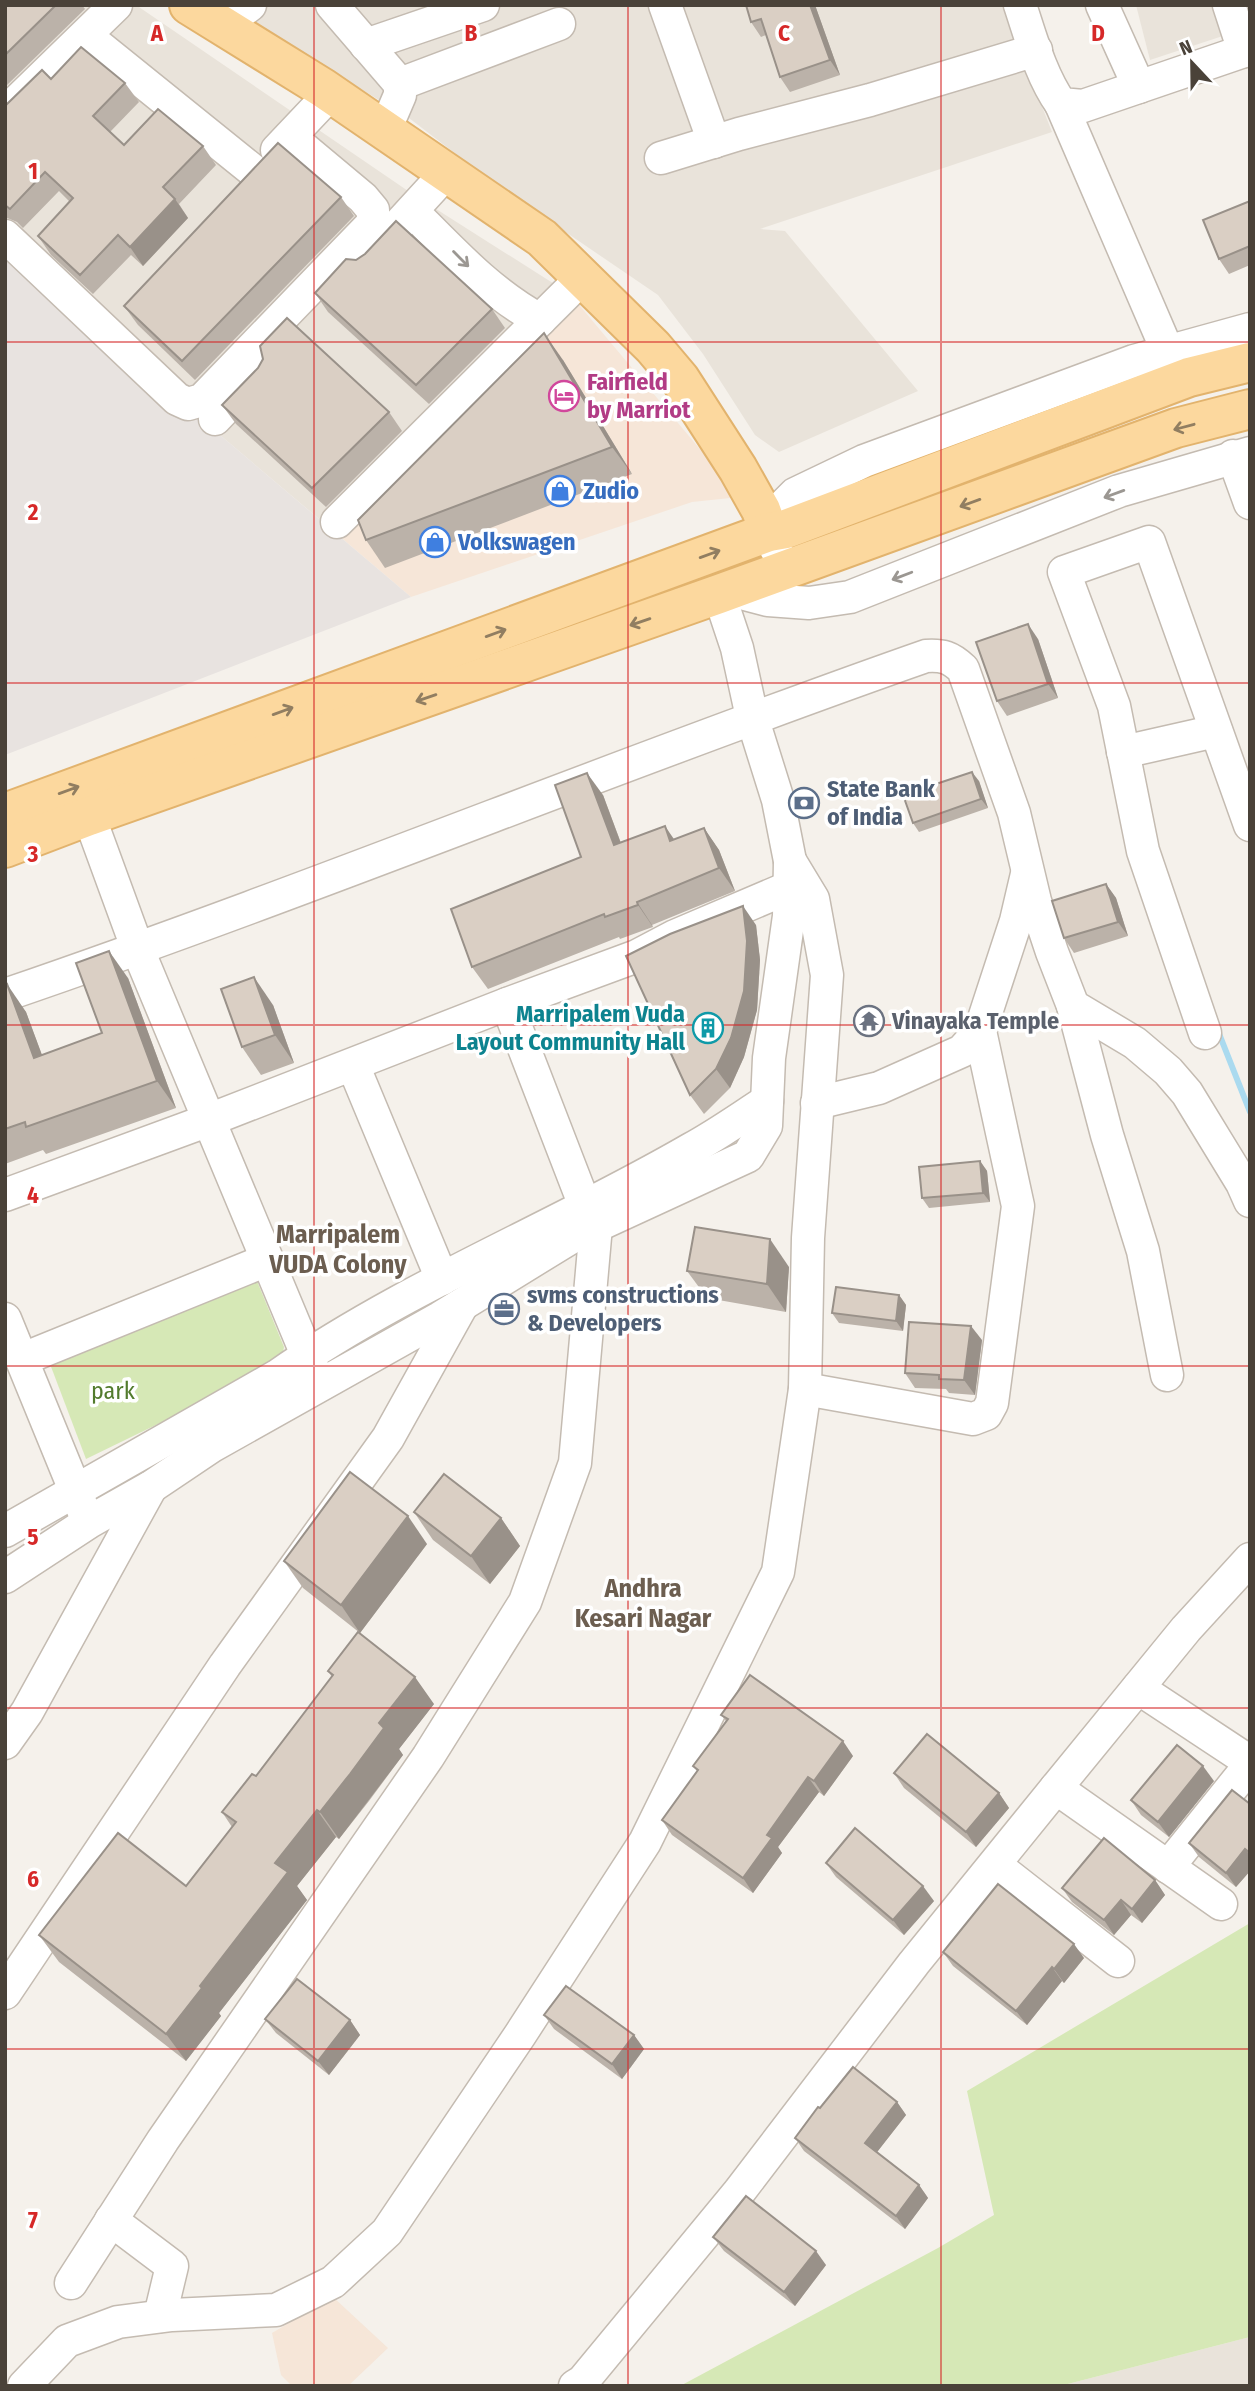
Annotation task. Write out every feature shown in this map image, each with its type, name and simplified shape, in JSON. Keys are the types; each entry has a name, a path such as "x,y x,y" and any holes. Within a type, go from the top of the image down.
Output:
{"main road":[{"path":"189,5 236,16 331,93 542,237 653,346 680,379 738,469 761,510 769,532"},
{"path":"5,813 769,532 786,529 1189,377 1250,362"},
{"path":"5,848 1176,428 1250,409"}],"street":[{"path":"5,113 116,5"},
{"path":"366,45 483,5"},
{"path":"665,5 714,142"},
{"path":"1020,5 1054,94 1061,104 1167,350"},
{"path":"1102,5 1139,87"},
{"path":"1061,104 1083,106 1247,50 1229,5"},
{"path":"340,7 366,45 400,84 400,95 385,130"},
{"path":"400,84 559,24"},
{"path":"86,36 246,183 331,93"},
{"path":"661,158 870,100 1036,50"},
{"path":"5,236 115,322 177,399 188,404 202,400 373,223 373,210 363,198 290,136"},
{"path":"215,419 447,172"},
{"path":"412,211 476,274 518,308 540,320"},
{"path":"337,522 583,278"},
{"path":"784,569 769,532 783,505 795,494 864,461 1167,350 1250,329"},
{"path":"5,1531 76,1493 277,1376 307,1355 442,1279 590,1216 748,1156 766,1126 769,1058 789,916 790,874 778,800 752,717 724,592 768,600 809,603 850,597 1119,491 1241,454 1250,503"},
{"path":"1205,1033 1143,850 1114,706 1064,572 1149,542 1250,825"},
{"path":"5,995 138,950 752,717 926,656 950,657 963,669 1014,813 1035,901 1073,1006 1107,1135 1143,1251 1167,1376"},
{"path":"1123,752 1216,731"},
{"path":"89,816 138,950 319,1385"},
{"path":"817,1102 879,1088 962,1051 980,1031 1016,921 1028,869"},
{"path":"5,1195 209,1120 636,956 790,874"},
{"path":"24,2386 67,2341 118,2322 160,2316 276,2310 333,2282 387,2232 520,2035 651,1830 778,1572 805,1389 808,1238 827,975 813,899 790,874"},
{"path":"71,2283 171,2128 428,1757 526,1602 575,1463 590,1216 507,1004"},
{"path":"1073,1006 1135,1043 1168,1071 1187,1093 1242,1183 1250,1201"},
{"path":"805,1389 973,1419 986,1414 992,1403 1018,1206 980,1031"},
{"path":"353,1065 442,1279"},
{"path":"5,1577 212,1446 463,1304 570,1238 590,1216"},
{"path":"23,1359 268,1261"},
{"path":"5,1993 225,1665 388,1438 463,1304"},
{"path":"5,1319 89,1522"},
{"path":"5,1743 27,1712 151,1487"},
{"path":"575,2386 583,2381 739,2192 914,1963 1056,1788 1186,1629 1250,1559"},
{"path":"1138,1688 1250,1764 1168,1867"},
{"path":"1056,1788 1221,1904"},
{"path":"995,1865 1118,1961"},
{"path":"111,2220 172,2266 160,2316"}],"shaded area":[{"path":"5,5 136,5 411,193 570,294 338,535 201,419 5,236"},
{"path":"221,5 1002,5 1052,132 760,229 785,231 918,391 779,452 755,435 703,354 658,295 495,184 409,118"},
{"path":"1136,5 1250,5 1250,27 1150,60"},
{"path":"5,236 201,419 411,597 5,755"},
{"name":"Fairfield by Marriot","path":"570,294 740,497 692,502 411,597 338,535"},
{"path":"333,2297 388,2348 348,2386 292,2386 281,2375 272,2333"},
{"path":"1250,2337 1250,2386 1060,2386"}],"green space":[{"name":"park","path":"257,1281 284,1347 282,1357 236,1386 86,1459 50,1364"},
{"path":"1250,1923 1250,2337 1060,2386 680,2386 938,2248 994,2215 967,2091"}],"building":[{"path":"5,5 56,5 5,55"},
{"path":"746,5 810,5 830,60 780,77 761,19 751,22"},
{"path":"81,47 125,83 93,116 124,145 158,109 203,146 163,187 175,199 130,247 118,235 80,275 38,236 73,198 45,172 10,209 5,205 5,106 42,70 51,79"},
{"path":"278,143 341,197 182,361 124,306"},
{"path":"1250,201 1250,246 1219,259 1203,220"},
{"path":"396,221 492,309 416,385 315,293 346,259 356,260 365,254"},
{"path":"287,318 389,412 312,488 222,405 258,368 263,359 260,346"},
{"path":"544,333 612,447 366,540 358,520"},
{"path":"1028,624 1048,684 997,701 976,642"},
{"path":"972,772 981,799 913,823 903,795"},
{"path":"587,773 614,845 665,826 670,841 704,828 719,868 637,902 638,905 605,917 604,914 472,967 451,909 581,857 555,785"},
{"path":"1106,884 1118,922 1064,938 1052,901"},
{"name":"Marripalem Vuda Layout Community Hall","path":"743,906 747,941 744,991 731,1038 716,1069 690,1095 626,956 670,934"},
{"path":"109,951 157,1081 26,1127 25,1122 5,1129 5,985 7,984 34,1058 102,1033 76,963"},
{"path":"254,977 275,1035 242,1047 221,989"},
{"path":"980,1161 983,1193 922,1198 919,1167"},
{"path":"695,1227 770,1239 767,1284 687,1271"},
{"path":"836,1287 899,1295 896,1321 832,1313"},
{"path":"909,1322 971,1326 964,1380 905,1373"},
{"path":"350,1472 408,1516 341,1605 284,1561"},
{"path":"444,1474 501,1518 471,1556 414,1512"},
{"path":"358,1632 415,1677 379,1723 384,1728 350,1774 275,1863 288,1872 166,2034 39,1935 118,1833 186,1886 236,1822 222,1812 252,1774 256,1776 333,1675 328,1671"},
{"path":"750,1675 843,1741 814,1781 808,1777 767,1835 772,1838 743,1878 662,1820 698,1770 693,1766 728,1719 721,1715"},
{"path":"927,1734 999,1793 966,1832 894,1773"},
{"path":"1177,1745 1203,1766 1158,1822 1131,1800"},
{"path":"1232,1790 1250,1804 1250,1853 1245,1849 1226,1873 1189,1843"},
{"path":"855,1828 923,1886 893,1920 826,1863"},
{"path":"1104,1838 1155,1880 1132,1909 1121,1900 1104,1920 1062,1888"},
{"path":"998,1884 1074,1944 1016,2011 943,1952"},
{"path":"297,1979 350,2020 318,2061 265,2019"},
{"path":"566,1986 634,2035 612,2064 544,2015"},
{"path":"853,2067 897,2102 865,2143 919,2185 896,2216 795,2138"},
{"path":"746,2196 816,2251 784,2292 713,2237"}],"waterway":[{"path":"1218,1031 1250,1112"}],"place":[{"name":"Fairfield by Marriot","path":"564,396"},
{"name":"Zudio","path":"560,491"},
{"name":"Volkswagen","path":"435,542"},
{"name":"State Bank of India","path":"804,803"},
{"name":"Vinayaka Temple","path":"869,1021"},
{"name":"Marripalem Vuda Layout Community Hall","path":"708,1028"},
{"name":"svms constructions & Developers","path":"504,1309"}],"district":[{"name":"Marripalem VUDA Colony","path":"338,1249"},
{"name":"Andhra Kesari Nagar","path":"643,1603"}]}
